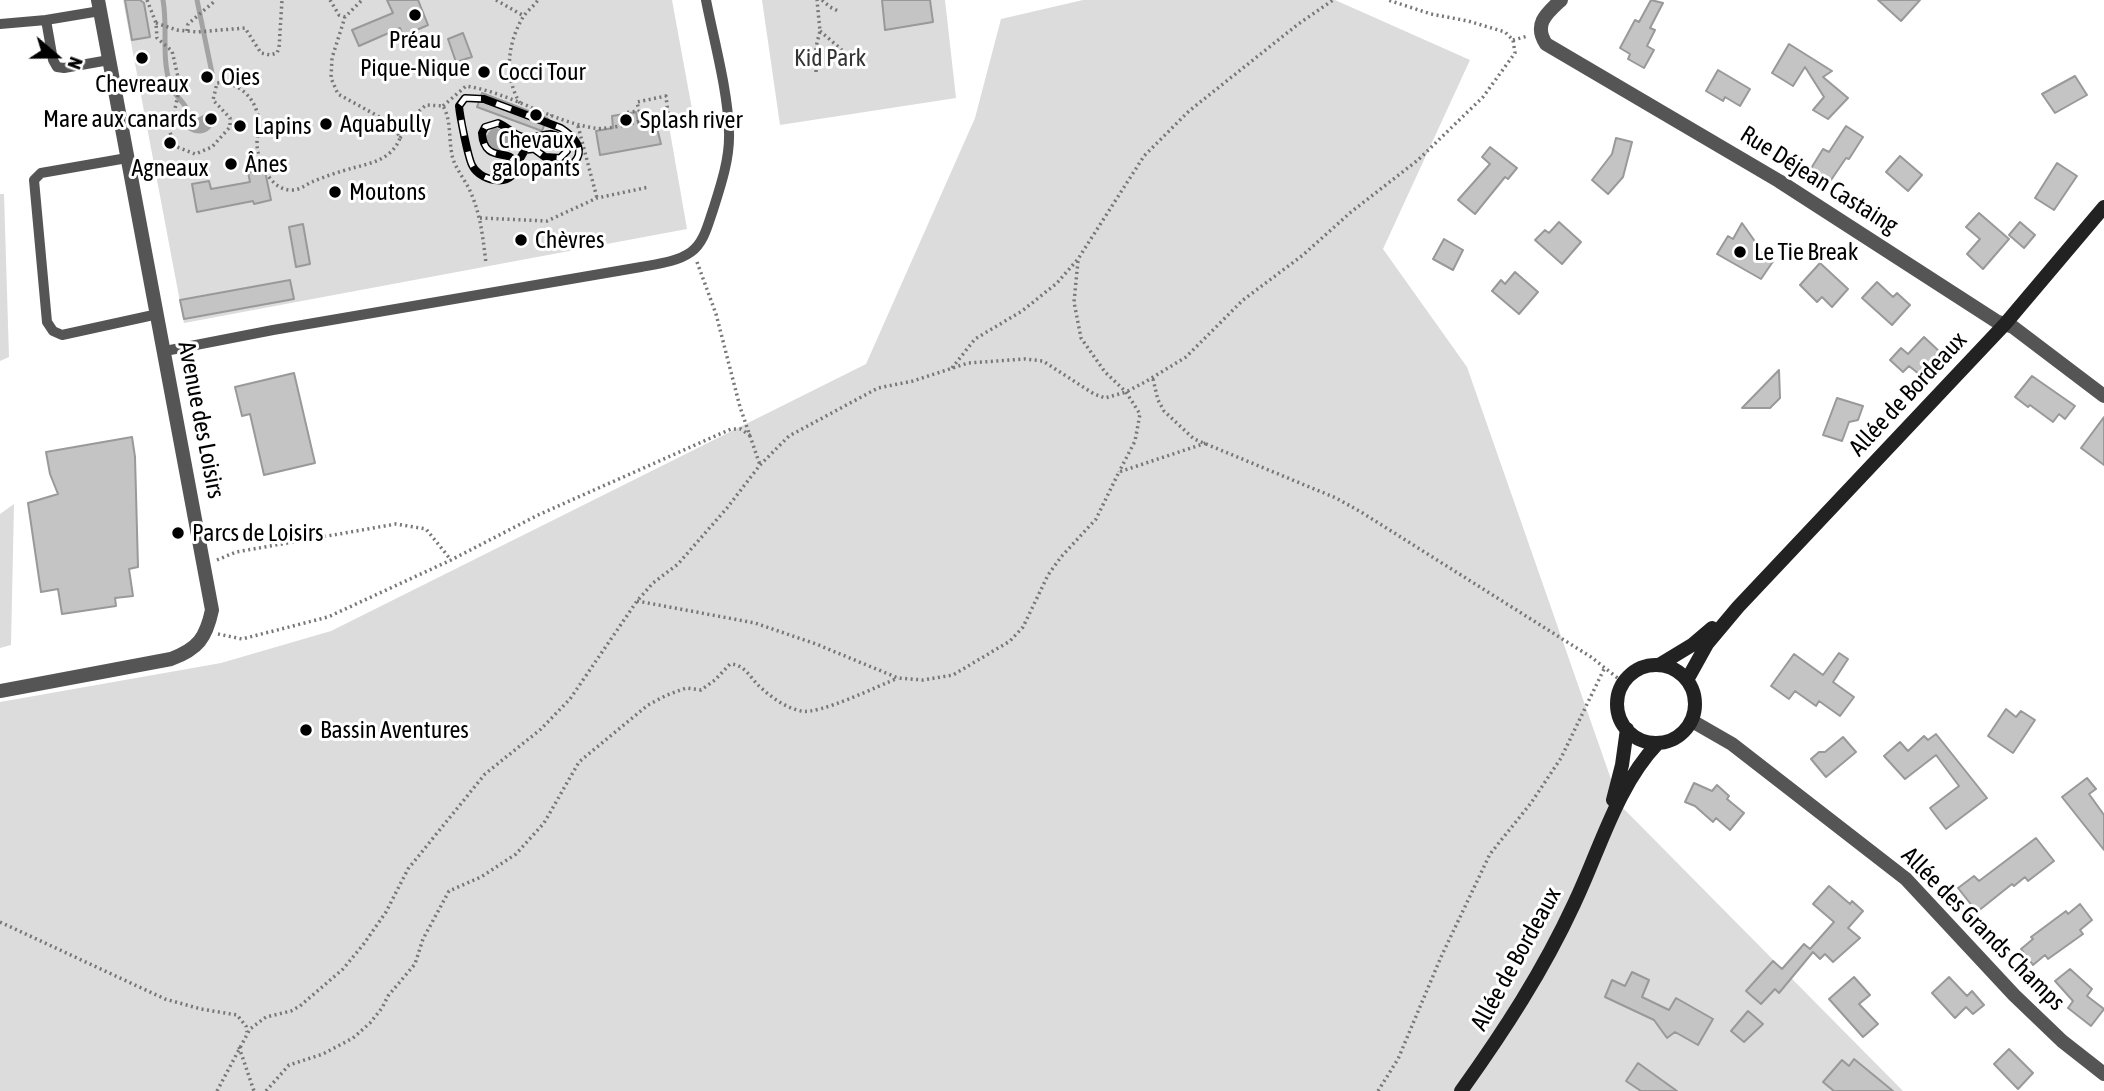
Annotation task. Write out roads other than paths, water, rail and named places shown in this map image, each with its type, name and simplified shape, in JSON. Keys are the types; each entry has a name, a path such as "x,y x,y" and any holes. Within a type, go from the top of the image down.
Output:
{"main road":[{"name":"Allée de Bordeaux","path":"1687,680 1707,644 1738,607 2005,324 2104,207"},
{"name":"Allée de Bordeaux","path":"1659,666 1692,645 1738,607"},
{"path":"1659,666 1676,671 1687,680 1695,707 1692,720 1682,734 1670,741 1658,743 1644,741 1632,735 1622,722 1618,710 1618,697 1624,683 1639,670 1659,666"},
{"name":"Allée de Bordeaux","path":"1600,844 1622,765 1627,729"},
{"name":"Allée de Bordeaux","path":"1461,1091 1506,1028 1546,961 1632,777 1658,743"}],"street":[{"name":"Rue Déjean Castaing","path":"1561,0 1542,20 1541,33 1546,44 1779,181 1996,321 2013,327 2104,396"},
{"name":"Avenue des Loisirs","path":"0,691 171,659 187,653 208,629 212,610 99,5"},
{"name":"Allée des Grands Champs","path":"1692,720 1732,744 1906,878 2014,995 2062,1041 2104,1074"}],"lane":[{"path":"165,351 641,267 674,260 694,250 703,237 717,197 725,169 729,133 706,0"},
{"path":"0,23 46,20 99,5"},
{"path":"46,20 53,60 57,66 64,68 109,60"},
{"path":"127,158 41,173 34,180 47,322 53,331 62,335 158,314"}],"waterway":[{"path":"163,0 167,74 172,89 187,109 190,122"},
{"path":"197,0 212,73"}],"railway":[{"path":"465,98 484,99 561,128 574,140 579,150 577,159 559,171 533,173 521,169 518,162 525,150 534,149 545,157 560,158 567,151 566,142 549,134 523,137 498,123 485,127 482,133 484,143 492,152 512,158 514,170 506,179 483,176 472,165 466,146 459,106 465,98"}],"place":[{"name":"Préau Pique-Nique","path":"415,15"},
{"name":"Chevreaux","path":"142,58"},
{"name":"Cocci Tour","path":"484,72"},
{"name":"Oies","path":"207,77"},
{"name":"Chevaux galopants","path":"536,115"},
{"name":"Mare aux canards","path":"211,119"},
{"name":"Splash river","path":"626,120"},
{"name":"Aquabully","path":"326,124"},
{"name":"Lapins","path":"240,126"},
{"name":"Agneaux","path":"170,143"},
{"name":"Ânes","path":"231,164"},
{"name":"Moutons","path":"335,192"},
{"name":"Chèvres","path":"521,240"},
{"name":"Le Tie Break","path":"1740,252"},
{"name":"Parcs de Loisirs","path":"178,533"},
{"name":"Bassin Aventures","path":"306,730"}],"park label":[{"name":"Kid Park","path":"830,58"}]}
